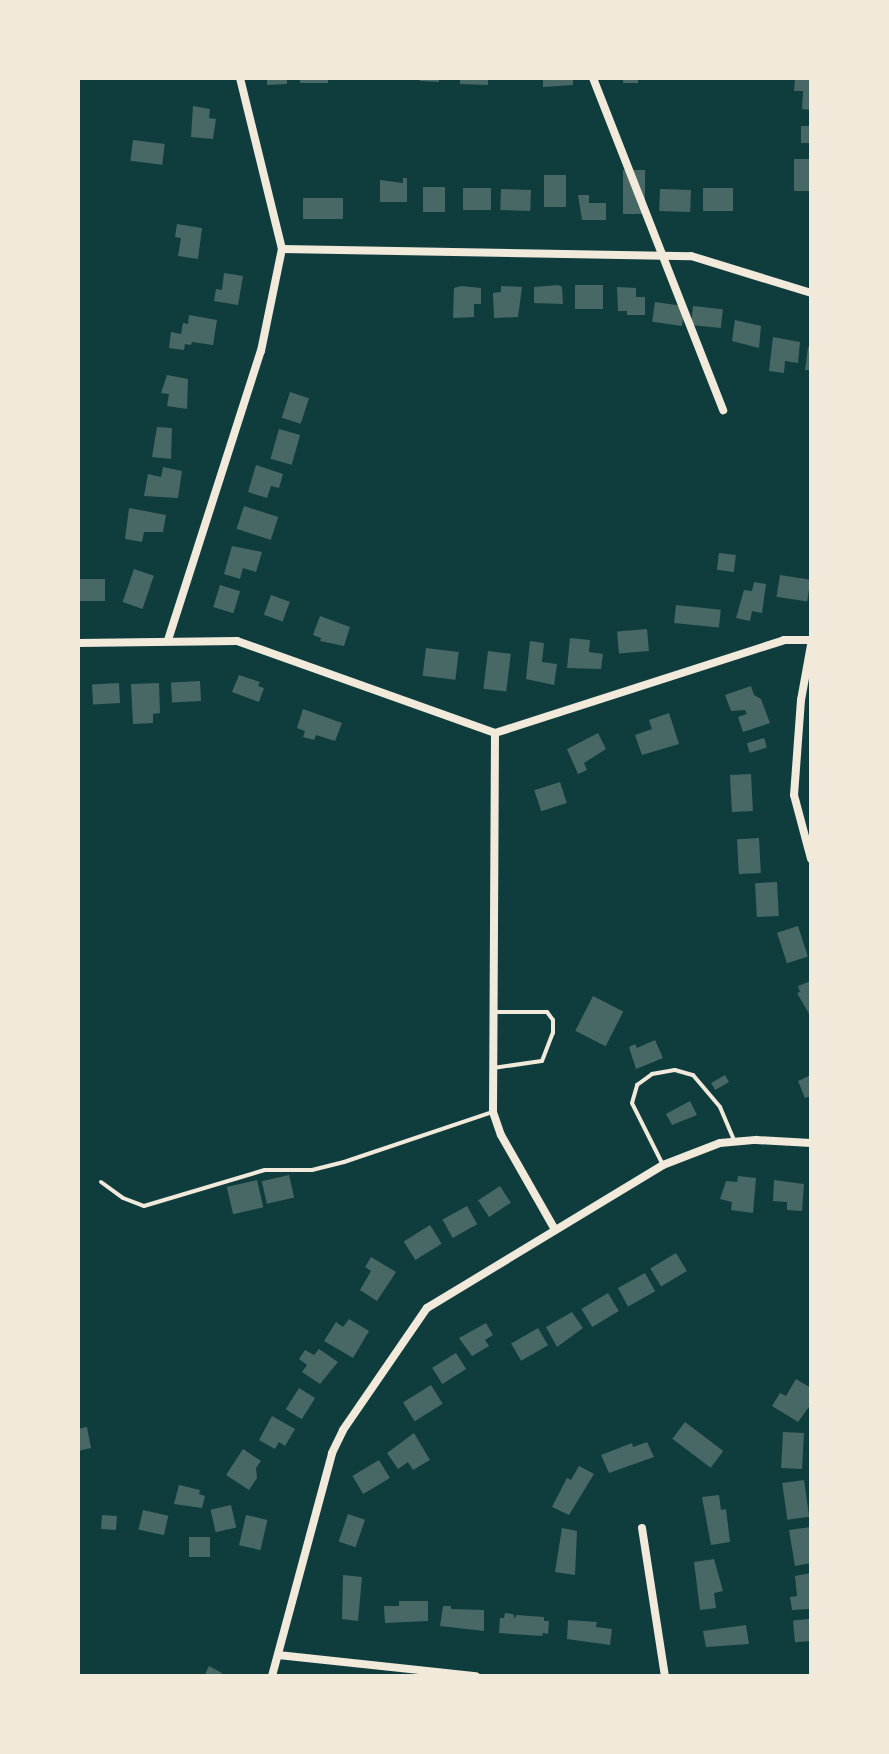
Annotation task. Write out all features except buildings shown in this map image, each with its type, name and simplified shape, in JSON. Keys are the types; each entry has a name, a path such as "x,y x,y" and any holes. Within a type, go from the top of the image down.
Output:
{"street":[{"path":"168,640 261,351 282,249 240,78"},
{"path":"593,78 723,410"},
{"path":"282,249 320,253 662,255 722,264 811,293"},
{"path":"78,643 237,641 263,647 495,733 573,711 784,640 811,642 801,700 794,795 811,859"},
{"path":"495,733 493,1112 501,1135 554,1228"},
{"path":"272,1676 322,1481 343,1430 427,1308 554,1228 663,1165 720,1143 811,1143"},
{"path":"642,1528 665,1676"},
{"path":"278,1655 476,1676"}],"lane":[{"path":"491,1068 542,1061 553,1033 553,1020 547,1012 492,1012"},
{"path":"663,1165 632,1103 637,1085 652,1074 675,1070 693,1075 720,1107 735,1142"},
{"path":"101,1182 123,1198 144,1206 265,1170 312,1170 333,1165 493,1112"}]}
